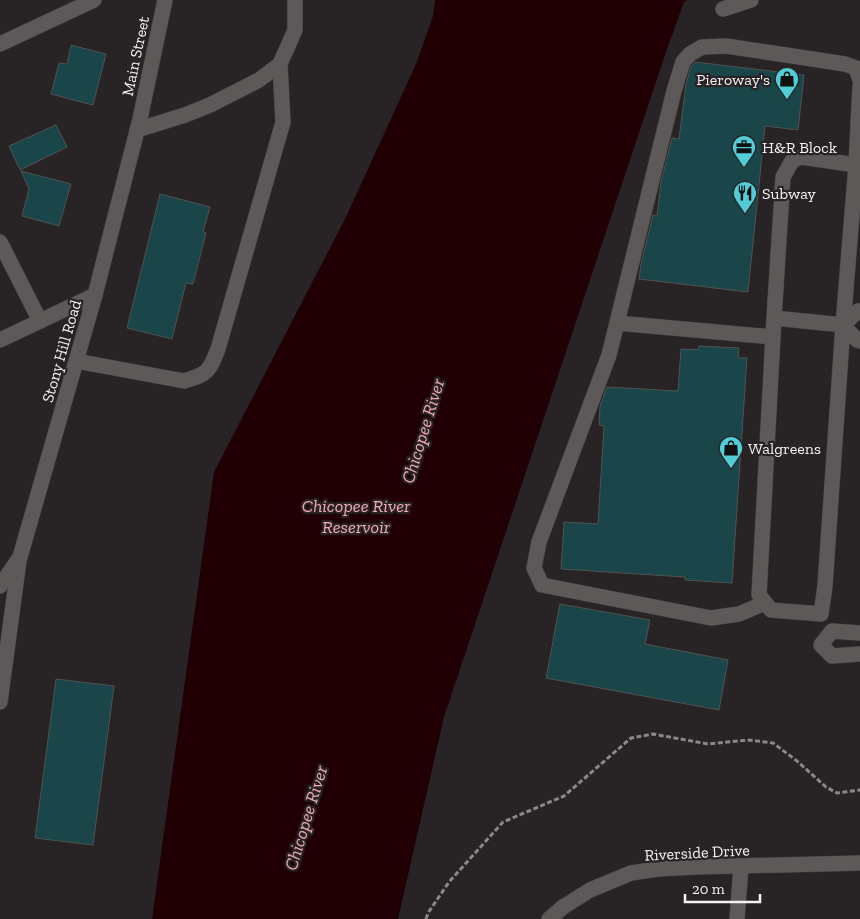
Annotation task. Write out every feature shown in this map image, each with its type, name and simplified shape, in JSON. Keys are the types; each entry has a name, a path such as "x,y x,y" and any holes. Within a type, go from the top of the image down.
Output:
{"street":[{"path":"0,44 94,0"},
{"name":"Main Street","path":"138,124 165,0"},
{"path":"76,361 184,381 199,377 210,370 218,349 283,122 280,64 295,30 294,0"},
{"path":"723,9 751,0"},
{"path":"765,603 739,614 711,618 542,585 534,568 539,542 608,355 674,91 683,62 690,54 702,47 726,46 845,64 856,68 860,80"},
{"path":"138,124 185,115 210,105 259,80 280,64"},
{"path":"860,86 826,576 821,614 821,645 832,656 860,654"},
{"name":"Stony Hill Road","path":"0,586 20,557 95,295 138,124"},
{"path":"821,614 771,610 759,595 783,177 792,160 801,157 856,165"},
{"path":"0,242 40,321"},
{"path":"0,340 95,295"},
{"path":"843,325 860,311"},
{"path":"774,318 843,325 860,341"},
{"path":"617,323 773,337"},
{"path":"0,702 20,557"},
{"path":"821,645 832,631 860,633"},
{"name":"Riverside Drive","path":"549,919 563,906 590,890 631,873 658,869 860,863"},
{"path":"737,919 741,866"}],"path":[{"path":"426,919 449,882 502,822 564,796 631,738 652,734 708,744 749,740 773,743 798,761 815,778 837,793 860,790"}],"water":[{"name":"Chicopee River Reservoir","path":"435,0 688,0 684,2 665,55 444,717 398,919 152,919 214,472 345,219 416,64 433,16"}],"building":[{"path":"71,45 106,54 93,105 51,94 59,63 67,64"},
{"path":"695,62 804,75 798,130 765,126 748,292 639,279 653,215 657,216 661,182 672,138 679,139 686,84 691,67"},
{"path":"56,125 67,147 20,170 9,146"},
{"path":"21,171 71,184 59,226 22,216 29,189"},
{"path":"160,194 210,207 203,232 206,233 193,284 186,283 172,339 127,328"},
{"path":"699,346 739,348 738,358 747,358 732,583 685,580 685,577 561,569 564,522 598,524 604,426 599,425 600,406 607,387 678,391 681,349 698,350"},
{"path":"560,604 650,620 645,644 728,660 719,710 546,678"},
{"path":"56,679 114,686 93,845 35,838"}],"place":[{"name":"Pieroway's","path":"787,100"},
{"name":"H&R Block","path":"744,168"},
{"name":"Subway","path":"745,214"},
{"name":"Walgreens","path":"731,469"}],"water label":[{"name":"Chicopee River","path":"423,431"},
{"name":"Chicopee River","path":"306,818"}]}
